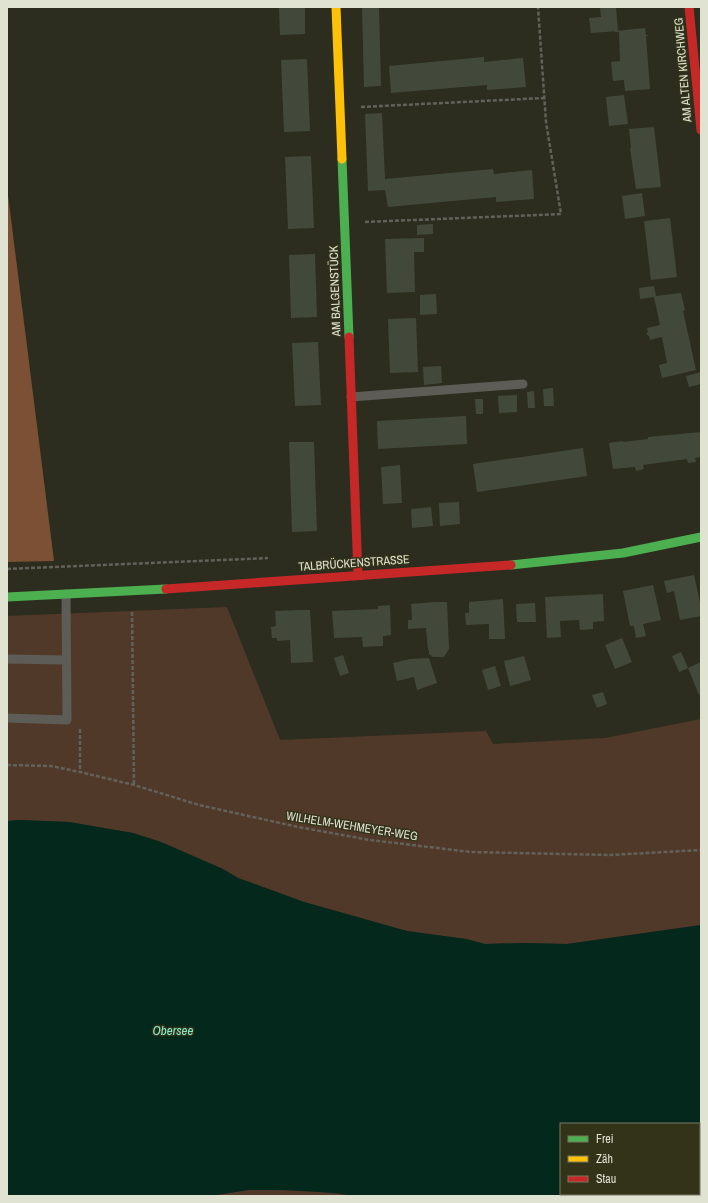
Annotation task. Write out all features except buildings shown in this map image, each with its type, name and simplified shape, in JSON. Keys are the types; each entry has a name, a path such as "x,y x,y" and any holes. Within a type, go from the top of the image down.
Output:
{"street":[{"name":"AM BALGENSTÜCK","path":"336,7 358,575"},
{"name":"AM ALTEN KIRCHWEG","path":"689,7 701,130"},
{"name":"TALBRÜCKENSTRASSE","path":"7,597 132,591 494,567 623,553 701,537"}],"lane":[{"path":"351,397 523,384"},
{"path":"7,718 67,720 66,594"},
{"path":"7,659 66,660"}],"path":[{"path":"345,223 561,214 546,122 538,7"},
{"path":"340,108 544,98"},
{"path":"7,569 273,558"},
{"path":"132,591 134,785"},
{"path":"67,720 80,727 80,772"},
{"name":"WILHELM-WEHMEYER-WEG","path":"7,766 51,766 134,785 199,804 298,827 370,840 471,852 610,855 701,850"}],"shaded area":[{"path":"7,187 54,561 7,562"},
{"path":"227,607 280,740 486,731 493,744 605,738 701,719 701,925 567,944 485,944 466,939 407,931 304,902 238,878 223,869 161,842 133,833 69,822 7,821 7,616"},
{"path":"248,1190 302,1191 355,1196 210,1196"}],"water":[{"name":"Obersee","path":"7,821 69,822 133,833 161,842 223,869 238,878 304,902 407,931 466,939 485,944 567,944 701,925 701,1196 355,1196 337,1193 287,1190 248,1190 210,1196 7,1196"}],"traffic: fast":[{"path":"342,159 349,337"},
{"path":"511,565 623,553 701,537"},
{"path":"7,597 166,589"}],"traffic: slow":[{"path":"336,7 342,159"}],"traffic: jam":[{"path":"689,7 701,130"},
{"path":"349,337 358,575"},
{"path":"166,589 511,565"}]}
